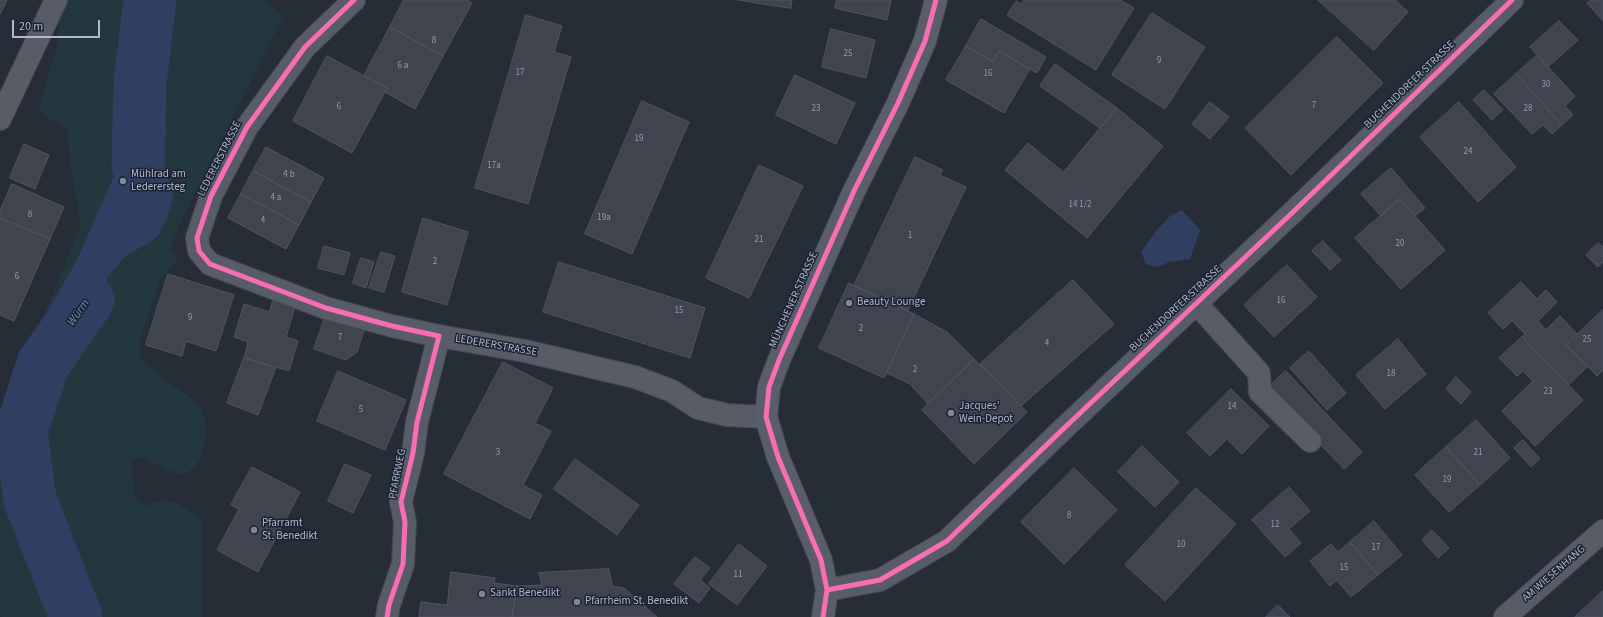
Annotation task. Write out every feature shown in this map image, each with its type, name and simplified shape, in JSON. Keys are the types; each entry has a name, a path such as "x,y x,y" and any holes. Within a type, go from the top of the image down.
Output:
{"main road":[{"name":"MÜNCHENER STRASSE","path":"823,617 827,590 821,560 778,457 766,417 769,386 779,360 854,191 898,103 925,41 936,0"}],"street":[{"path":"0,119 56,0"},
{"name":"LEDERERSTRASSE","path":"354,0 305,47 247,127 211,196 197,238 200,251 210,264 326,308 392,326 526,351 635,377 672,391 698,408 706,410 727,415 766,417"},
{"name":"BUCHENDORFER STRASSE","path":"827,590 880,580 947,541 1293,212 1512,0"},
{"path":"1196,303 1259,373 1260,392 1310,442"},
{"name":"PFARRWEG","path":"387,617 403,564 405,522 401,502 413,452 417,422 440,336"},
{"name":"AM WIESENHANG","path":"1505,617 1603,531"}],"shaded area":[{"path":"60,0 264,0 283,16 178,228 170,252 176,255 177,259 159,282 141,337 139,356 161,377 194,401 204,414 206,422 204,445 200,460 195,467 182,475 143,457 132,461 134,498 148,506 162,500 175,503 201,518 201,617 1,617 0,615 0,421 81,225 71,170 67,129 48,118 39,109 59,38 58,26"}],"water":[{"path":"153,84 164,89 166,98 155,122 167,129 161,147 161,174 173,184 174,189 172,203 166,220 156,238 122,259 46,359 37,349 49,309 78,258 117,169 128,130 128,110 140,93 147,86"},
{"path":"1182,210 1200,230 1190,259 1169,262 1158,267 1146,264 1141,252 1156,231 1170,216"}],"building":[{"path":"0,0 7,0 0,14"},
{"path":"404,0 467,0 472,3 443,56 390,27"},
{"path":"738,0 792,0 791,8"},
{"path":"837,0 891,0 887,20 835,8"},
{"path":"1024,0 1120,0 1134,8 1096,70 1007,15 1016,1 1021,4"},
{"path":"1318,0 1395,0 1408,12 1374,50"},
{"path":"1591,0 1603,0 1603,21 1587,3"},
{"path":"1152,13 1205,47 1165,109 1112,75"},
{"path":"526,15 562,26 554,52 571,57 528,204 475,188"},
{"path":"981,19 1046,57 1037,73 999,51 993,62 966,46"},
{"path":"1559,21 1578,40 1548,67 1530,47"},
{"path":"390,27 443,56 415,109 385,92 387,88 364,76"},
{"path":"831,29 875,40 866,78 822,67"},
{"path":"1337,37 1383,83 1291,175 1245,128"},
{"path":"966,46 993,62 999,51 1030,69 1004,113 946,80"},
{"path":"1537,55 1575,96 1565,106 1573,115 1562,125 1516,74"},
{"path":"327,56 387,88 352,153 293,121"},
{"path":"1055,64 1117,108 1100,128 1040,86"},
{"path":"1516,74 1562,125 1552,134 1543,125 1532,134 1494,94"},
{"path":"795,75 855,103 836,144 776,115"},
{"path":"1484,90 1503,110 1492,120 1473,100"},
{"path":"642,101 689,122 632,254 585,234"},
{"path":"1210,102 1229,117 1210,139 1192,124"},
{"path":"1459,102 1516,167 1478,202 1420,137"},
{"path":"1117,108 1163,146 1087,238 1005,170 1028,143 1063,172"},
{"path":"24,144 49,155 35,189 10,178"},
{"path":"266,147 324,178 311,202 253,171"},
{"path":"915,157 943,170 940,175 966,187 908,310 854,286"},
{"path":"759,165 803,186 749,298 706,278"},
{"path":"1391,168 1425,208 1415,216 1400,199 1381,216 1361,194"},
{"path":"253,171 311,202 299,225 241,194"},
{"path":"12,184 64,207 50,239 0,218 0,211"},
{"path":"241,194 299,225 286,249 228,218"},
{"path":"1400,199 1445,250 1401,289 1355,238"},
{"path":"0,218 50,239 14,321 0,315"},
{"path":"423,218 468,232 447,305 402,292"},
{"path":"1323,241 1341,260 1330,270 1312,251"},
{"path":"1598,243 1603,247 1603,262 1598,267 1586,255"},
{"path":"324,246 350,253 344,275 318,268"},
{"path":"381,252 395,256 384,292 369,288"},
{"path":"361,258 374,262 366,288 353,283"},
{"path":"559,262 705,308 690,358 543,312"},
{"path":"1287,265 1317,297 1274,337 1244,305"},
{"path":"168,274 234,295 216,351 186,341 182,356 146,345"},
{"path":"1073,280 1114,324 1021,406 980,364"},
{"path":"1521,282 1537,299 1546,290 1557,302 1538,321 1546,330 1560,316 1577,334 1566,345 1587,367 1568,385 1522,337 1525,334 1512,321 1503,329 1488,313"},
{"path":"849,283 914,314 884,378 819,348"},
{"path":"273,301 295,307 286,337 298,341 289,371 244,358 248,342 234,337 244,304 269,312"},
{"path":"1603,310 1603,370 1597,376 1566,345"},
{"path":"326,314 365,327 357,352 346,360 314,349"},
{"path":"914,314 947,332 974,359 928,404 910,384 887,373"},
{"path":"1522,337 1583,400 1535,446 1502,411 1533,381 1523,371 1517,376 1499,358"},
{"path":"1398,339 1426,374 1385,409 1356,375"},
{"path":"1309,351 1346,393 1327,410 1290,368"},
{"path":"244,358 276,367 258,415 227,403"},
{"path":"974,359 1027,412 974,464 922,410"},
{"path":"503,362 553,388 535,423 551,431 523,485 542,495 530,519 444,474"},
{"path":"338,371 406,400 385,450 317,421"},
{"path":"1286,371 1362,452 1344,469 1267,389"},
{"path":"1456,377 1471,392 1461,404 1446,389"},
{"path":"1231,389 1269,426 1242,454 1227,439 1210,456 1187,433"},
{"path":"1476,420 1510,458 1480,485 1446,447"},
{"path":"1523,440 1540,459 1531,467 1514,448"},
{"path":"1142,446 1179,482 1155,507 1118,472"},
{"path":"1446,447 1480,485 1449,512 1415,475"},
{"path":"575,459 639,505 617,535 554,489"},
{"path":"345,464 371,475 353,513 328,501"},
{"name":"Pfarramt St. Benedikt","path":"252,467 300,492 258,572 217,550 239,509 231,505"},
{"path":"1074,468 1117,510 1064,564 1021,522"},
{"path":"1289,487 1310,511 1289,529 1301,543 1285,557 1252,520"},
{"path":"1196,488 1236,524 1165,601 1125,565"},
{"path":"1374,521 1402,555 1378,575 1350,542"},
{"path":"1432,530 1449,548 1438,558 1422,540"},
{"path":"1350,542 1378,575 1351,597 1337,580 1330,586 1310,561 1331,544 1338,552"},
{"path":"739,544 767,566 737,605 709,584"},
{"path":"695,557 710,568 700,580 710,588 699,603 674,584"},
{"name":"Pfarrheim St. Benedikt","path":"609,569 612,586 624,588 657,617 512,617 517,586 542,585 539,573"},
{"name":"Sankt Benedikt","path":"451,572 495,578 494,583 517,586 512,617 419,617 421,602 447,605"},
{"path":"1603,591 1603,617 1575,617"},
{"path":"1278,605 1290,617 1266,617"}],"waterway":[{"name":"Würm","path":"138,166 140,83 150,0"},
{"name":"Würm","path":"76,617 30,500 21,432 43,364 88,300"}],"cycle path":[{"path":"354,0 305,47 247,127 211,196 197,238 199,251 210,264 326,308 392,326 439,336 417,422 413,453 401,502 405,522 403,564 389,605 387,617"},
{"path":"823,617 827,590 821,560 778,457 766,417 769,387 779,360 854,191 898,103 925,41 936,0"},
{"path":"827,590 880,580 947,541 1293,212 1512,0"}],"place":[{"name":"Mühlrad am Lederersteg","path":"123,181"},
{"name":"Beauty Lounge","path":"849,303"},
{"name":"Jacques’ Wein-Depot","path":"951,413"},
{"name":"Pfarramt St. Benedikt","path":"254,530"},
{"name":"Sankt Benedikt","path":"482,594"},
{"name":"Pfarrheim St. Benedikt","path":"577,602"}]}
